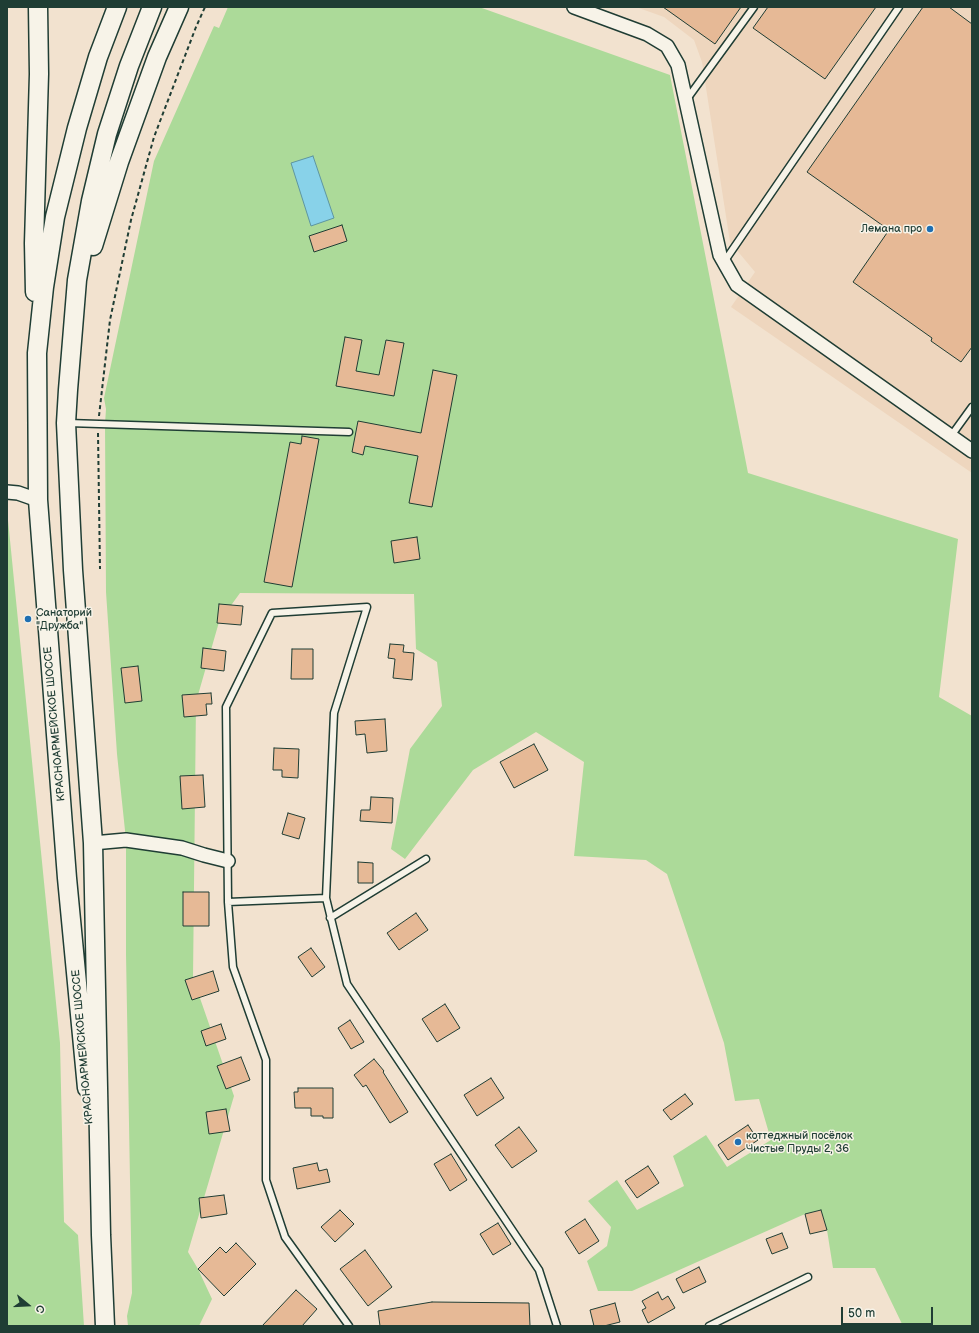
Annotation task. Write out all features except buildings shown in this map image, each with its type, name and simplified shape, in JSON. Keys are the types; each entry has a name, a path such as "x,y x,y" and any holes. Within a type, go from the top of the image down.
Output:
{"main road":[{"path":"37,353 34,243 39,74 38,7"},
{"name":"КРАСНОАРМЕЙСКОЕ ШОССЕ","path":"101,1235 67,878 38,500 37,353 44,287 55,217 77,128 98,57 118,7"},
{"name":"КРАСНОАРМЕЙСКОЕ ШОССЕ","path":"105,1326 101,1235 93,843 73,570 66,423 71,342 77,280 93,194 107,134 129,66 152,7"},
{"path":"71,342 93,245 119,162 157,57 179,7"}],"street":[{"path":"574,7 647,34 667,46 678,65 720,255 737,285 972,451"},
{"path":"7,492 18,492 38,500"},
{"path":"93,843 126,840 182,848 204,855 228,860"}],"lane":[{"path":"686,101 754,7"},
{"path":"724,262 899,7"},
{"path":"951,436 972,407"},
{"path":"66,423 349,432"},
{"path":"349,1326 285,1237 266,1180 266,1060 233,967 228,902 226,707 272,613 367,607 334,713 326,898 347,984 539,1270 557,1326"},
{"path":"330,918 426,859"},
{"path":"228,902 326,898"},
{"path":"709,1326 808,1277"}],"path":[{"path":"100,569 98,424 110,320 131,220 154,137 205,7"}],"shaded area":[{"path":"636,7 972,7 972,473 731,307 755,272 730,242 702,62 694,40 664,17"}],"green space":[{"path":"228,7 479,7 670,75 748,473 958,539 939,697 972,716 972,1326 903,1326 875,1268 833,1268 827,1230 821,1210 805,1214 632,1291 598,1291 587,1261 607,1246 611,1227 588,1201 617,1180 637,1210 684,1186 673,1156 706,1135 727,1167 771,1140 759,1099 735,1101 724,1043 667,874 646,860 574,856 584,762 536,732 473,770 405,859 391,849 410,749 442,706 437,662 416,649 414,594 240,593 219,622 196,702 193,978 234,1096 188,1252 212,1299 199,1326 128,1326 127,1316 132,1293 126,954 126,840 117,754 106,592 106,409 104,398 154,161 214,26 219,28"},
{"path":"7,490 8,520 60,1043 64,1222 78,1235 84,1326 7,1326"}],"water":[{"path":"313,156 334,218 311,226 291,163"}],"place":[{"name":"Лемана про","path":"930,229"},
{"name":"Санаторий \"Дружба\"","path":"28,619"},
{"name":"коттеджный посёлок Чистые Пруды 2, 36","path":"738,1142"}]}
